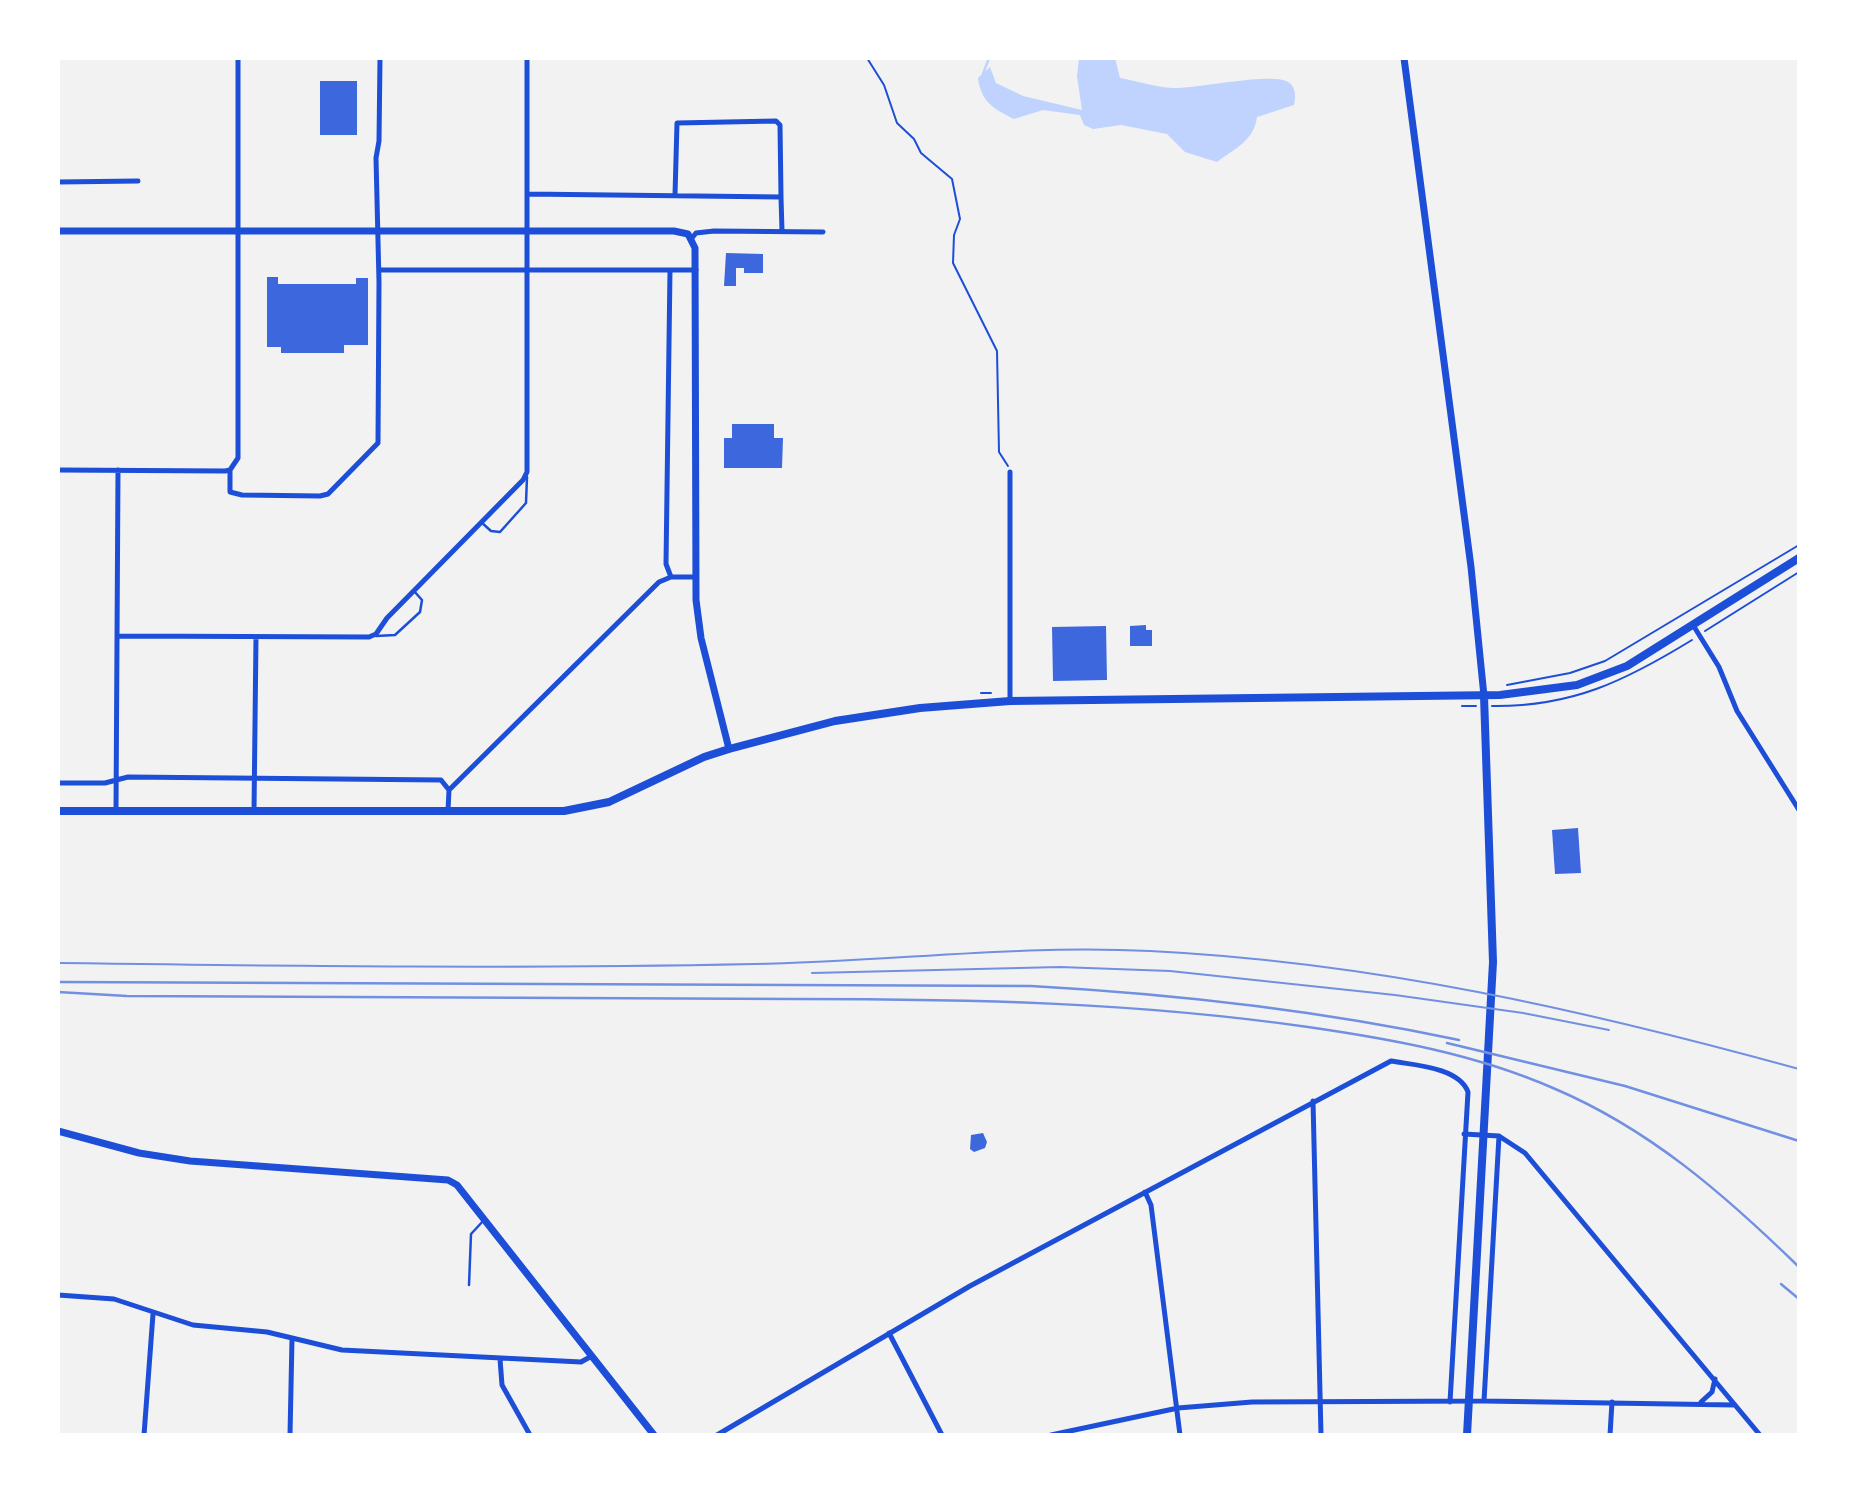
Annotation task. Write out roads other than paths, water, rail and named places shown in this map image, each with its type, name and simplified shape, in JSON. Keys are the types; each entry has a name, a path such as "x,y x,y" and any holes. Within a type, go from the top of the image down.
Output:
{"main road":[{"path":"58,811 579,810 609,802 704,757 729,749 859,717 947,704 1483,696 1554,689 1599,678 1635,661 1799,558"},
{"path":"1467,1435 1492,988 1491,846 1483,696"}],"street":[{"path":"237,58 237,458 230,470 230,492 242,495 320,496 328,494 378,443 379,232 376,158 379,141 380,58"},
{"path":"118,636 369,637 376,634 414,590 527,472 527,58"},
{"path":"1404,58 1473,577 1483,696"},
{"path":"675,195 677,122 776,121 780,125 782,231"},
{"path":"58,182 138,181"},
{"path":"527,194 781,197"},
{"path":"58,231 679,231 692,238"},
{"path":"729,749 697,619 696,270 692,238 696,233 714,231 823,232"},
{"path":"379,270 696,270"},
{"path":"670,270 666,564 671,577"},
{"path":"58,470 230,470"},
{"path":"117,811 118,470"},
{"path":"1010,471 1010,701"},
{"path":"449,790 659,582 671,577 695,577"},
{"path":"1693,625 1719,667 1737,711 1799,810"},
{"path":"254,811 256,637"},
{"path":"58,783 255,777 441,780 449,790 448,811"},
{"path":"717,1435 889,1333 1391,1061 1452,1076 1465,1085 1468,1092 1450,1402"},
{"path":"1313,1101 1323,1402 1321,1435"},
{"path":"58,1131 139,1153 190,1161 441,1177 457,1185 654,1435"},
{"path":"1464,1134 1499,1136 1525,1153 1760,1435"},
{"path":"1484,1401 1499,1136"},
{"path":"1145,1192 1151,1205 1181,1435"},
{"path":"58,1295 114,1299 193,1325 267,1332 342,1350 581,1362 590,1357"},
{"path":"144,1435 153,1314"},
{"path":"889,1333 942,1435"},
{"path":"290,1435 292,1339"},
{"path":"500,1359 502,1385 530,1435"},
{"path":"1699,1404 1712,1392 1715,1380"},
{"path":"1051,1435 1178,1408 1252,1402 1484,1401 1735,1405"},
{"path":"1610,1435 1612,1402"}],"lane":[{"path":"481,522 491,531 500,531 522,510 526,503 527,472"},
{"path":"369,637 395,635 420,612 422,600 414,590"},
{"path":"469,1285 471,1234 484,1220"}],"water":[{"path":"1079,58 1115,58 1120,78 1173,88 1277,79 1292,85 1294,105 1257,117 1248,138 1217,162 1185,152 1167,134 1121,125 1093,129 1084,125 1080,115 1043,110 1014,119 990,104 982,93 978,78 990,67 996,83 1023,96 1082,110 1077,76"}],"waterway":[{"path":"983,74 989,58"}],"tram line":[{"path":"58,963 667,966 804,963 1051,950 1150,951 1316,966 1478,992 1638,1027 1799,1069"},
{"path":"812,973 1060,967 1170,971 1395,995 1523,1013 1609,1030"}],"railway":[{"path":"58,982 1031,986 1246,1005 1353,1020 1459,1040"},
{"path":"58,992 127,996 986,1001 1178,1012 1339,1032 1463,1057 1523,1076 1588,1105 1622,1123 1685,1166 1743,1214 1799,1267"},
{"path":"1447,1043 1625,1086 1799,1141"},
{"path":"1781,1284 1799,1299"}]}
